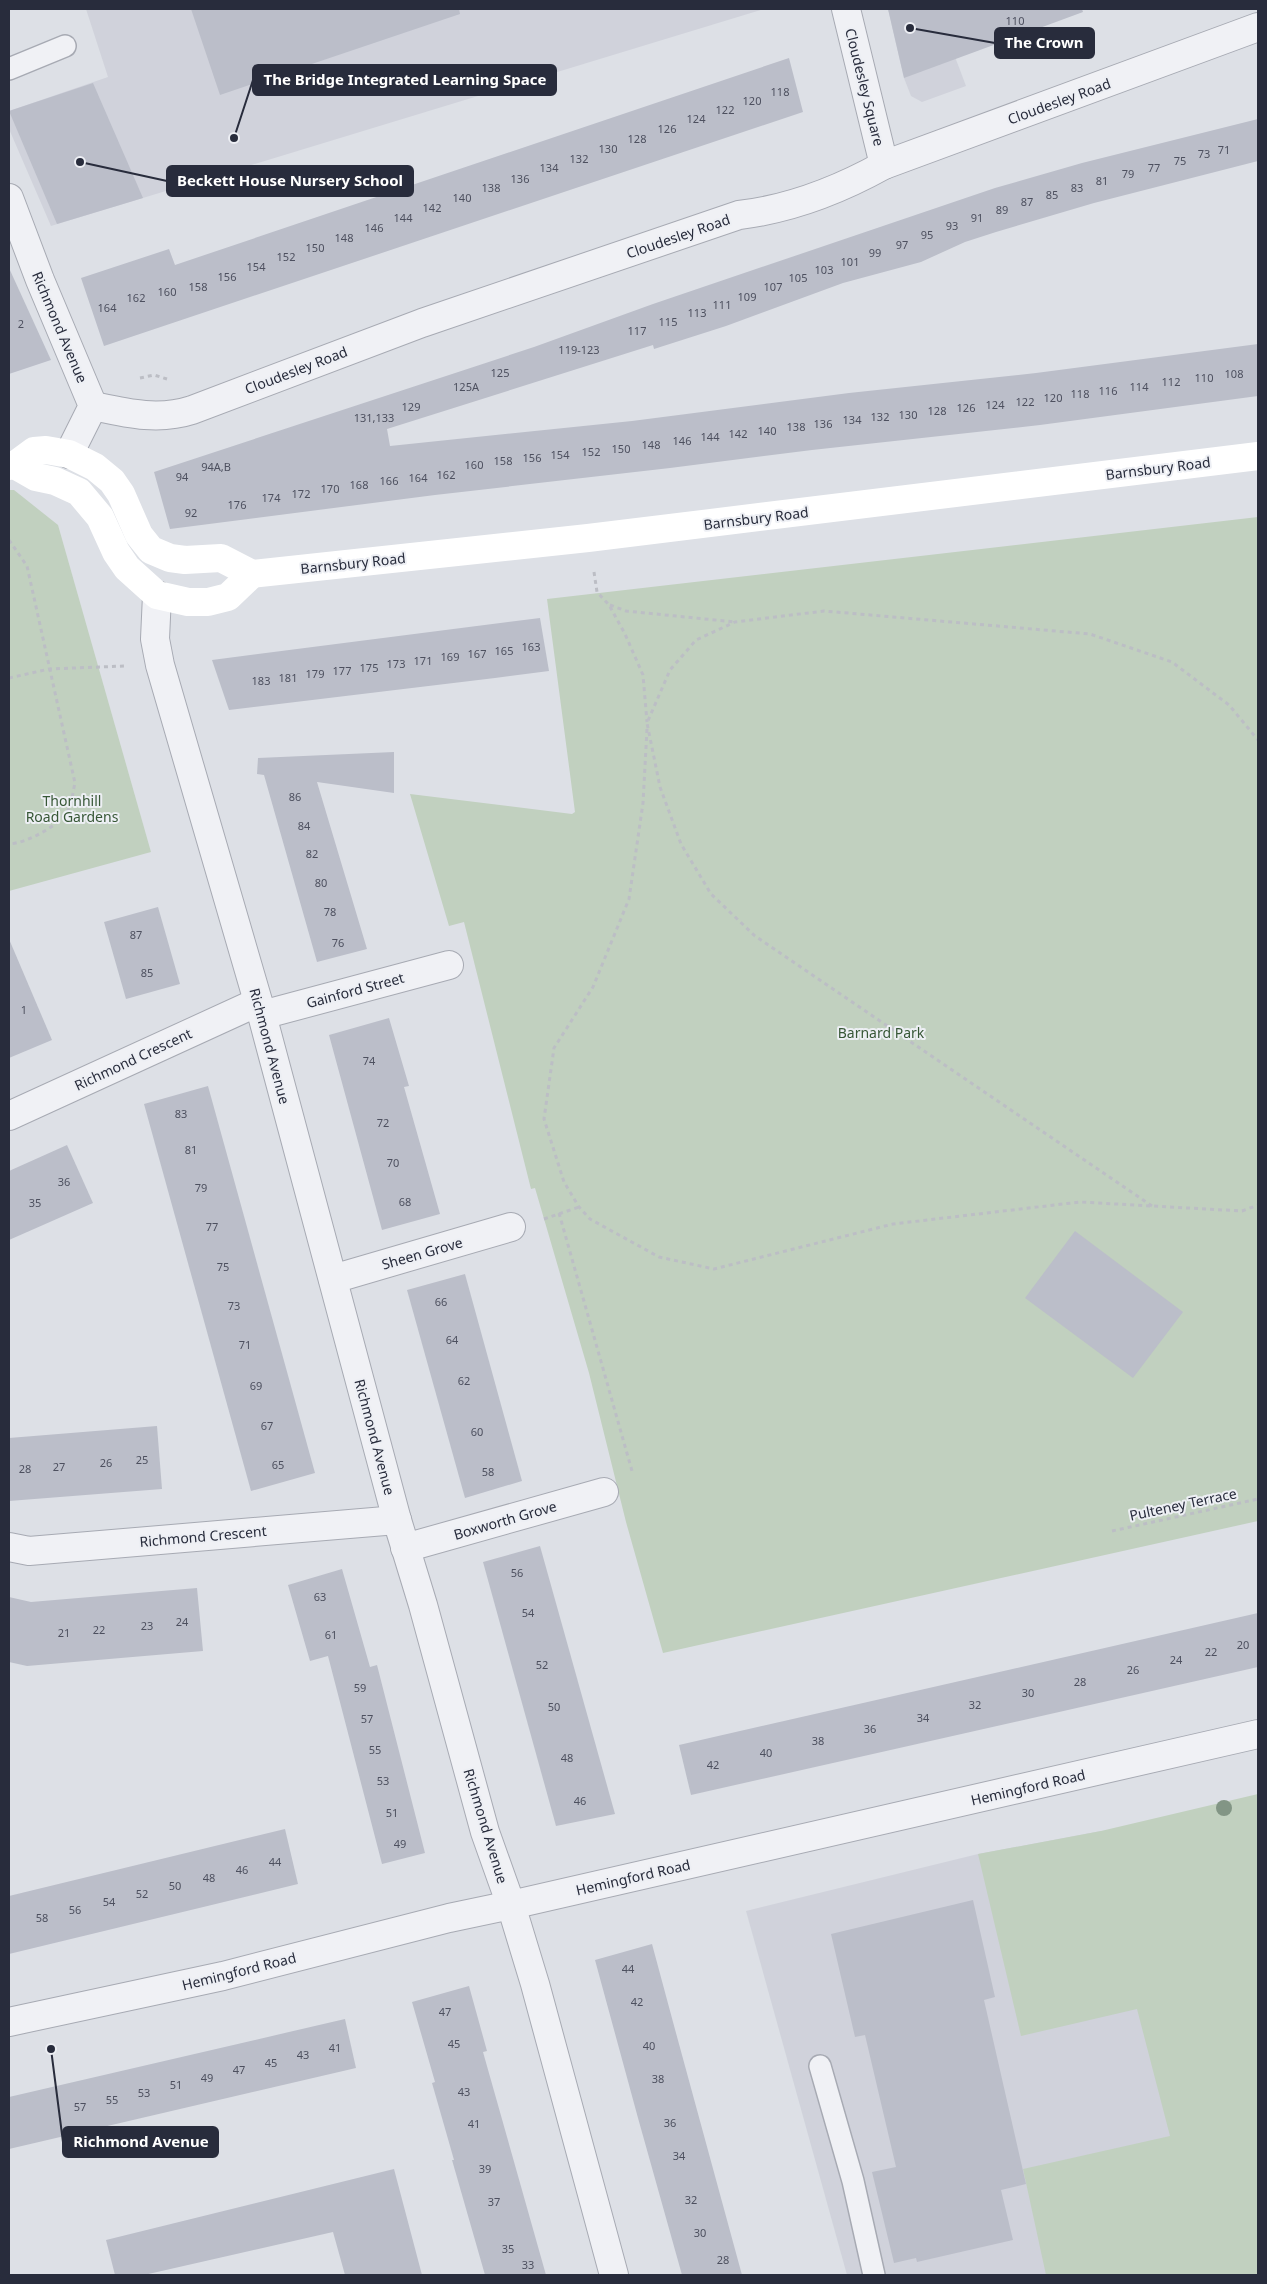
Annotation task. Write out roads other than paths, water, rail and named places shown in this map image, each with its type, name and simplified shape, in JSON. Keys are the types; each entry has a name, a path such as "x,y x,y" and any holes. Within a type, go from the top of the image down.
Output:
{"street":[{"name":"Cloudesley Square","path":"846,9 884,165"},
{"name":"Cloudesley Road","path":"93,406 150,416 185,412 422,323 739,216 770,212 848,185 884,165 1258,27"},
{"name":"Richmond Avenue","path":"9,198 40,280 93,406"},
{"path":"69,454 93,406"},
{"path":"46,450 69,454 96,467 112,481 121,494 139,535 151,550 170,558 185,560 221,558 252,574 228,597 208,602 188,602 156,595 126,568 116,552 100,517 79,492 55,481 36,477 12,466 34,451 46,450"},
{"name":"Barnsbury Road","path":"252,574 588,538 1258,456"},
{"name":"Richmond Avenue","path":"156,595 155,639 160,665 260,1008 397,1520 423,1605 485,1832 511,1905 535,1984 614,2275"},
{"name":"Gainford Street","path":"260,1008 449,965"},
{"name":"Richmond Crescent","path":"9,1116 260,1008"},
{"name":"Sheen Grove","path":"333,1279 512,1227"},
{"name":"Boxworth Grove","path":"405,1548 604,1492"},
{"name":"Richmond Crescent","path":"9,1547 30,1551 397,1520"},
{"name":"Hemingford Road","path":"9,2022 223,1976 449,1918 1258,1734"}],"lane":[{"path":"9,70 65,46"},
{"path":"820,2066 853,2181 874,2275"}],"place":[{"name":"The Crown","path":"910,28"},
{"name":"The Bridge Integrated Learning Space","path":"234,138"},
{"name":"Beckett House Nursery School","path":"80,162"},
{"name":"Richmond Avenue","path":"51,2049"}],"park label":[{"name":"Thornhill Road Gardens","path":"72,808"},
{"name":"Barnard Park","path":"881,1032"}]}
